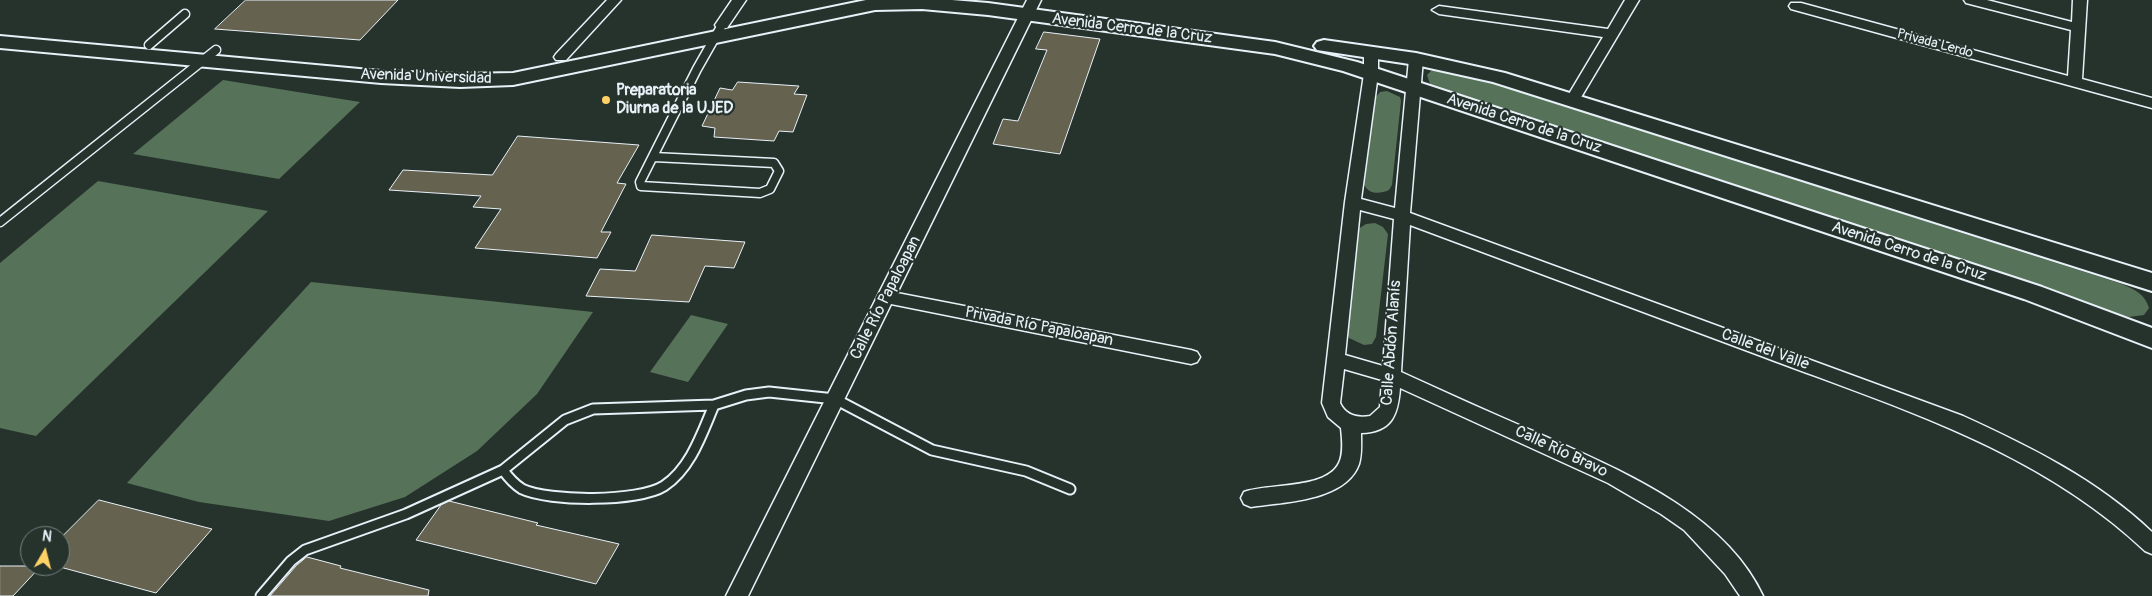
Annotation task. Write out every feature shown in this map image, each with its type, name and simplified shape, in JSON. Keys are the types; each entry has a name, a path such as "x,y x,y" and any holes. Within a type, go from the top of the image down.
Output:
{"street":[{"path":"561,57 614,0"},
{"path":"719,30 739,0"},
{"name":"Avenida Universidad","path":"0,30 149,45 208,56 435,81 479,81 528,76 719,30 830,0"},
{"name":"Avenida Cerro de la Cruz","path":"996,0 1275,48 1342,64 2033,293 2152,338"},
{"path":"1573,99 1632,0"},
{"path":"1971,0 2078,28"},
{"path":"2075,82 2080,0"},
{"name":"Avenida Universidad","path":"0,42 208,56 392,65 491,66 561,57 875,4"},
{"name":"Avenida Cerro de la Cruz","path":"875,4 1030,7 1416,59 1498,77 1573,99 2152,282"},
{"name":"Privada Lerdo","path":"1796,6 2152,103"},
{"name":"Calle Río Papaloapan","path":"737,596 1030,7"},
{"path":"1439,10 1610,34"},
{"path":"1251,498 1304,491 1336,480 1348,466 1352,423 1332,407 1335,359 1353,202 1371,74 1371,52"},
{"name":"Calle Abdón Alanís","path":"1352,423 1369,425 1383,419 1389,408 1402,216 1416,59"},
{"name":"Calle del Valle","path":"1353,202 1402,216 1956,421 2034,458 2076,482 2129,522 2152,545"},
{"name":"Privada Río Papaloapan","path":"887,297 1191,357"},
{"name":"Calle Río Bravo","path":"1335,359 1391,376 1579,459 1668,508 1691,524 1733,567 1752,596"}],"lane":[{"path":"149,45 185,14"},
{"path":"654,157 774,163 779,171 770,189 760,193 641,186 640,182 697,69 719,30"},
{"path":"0,222 208,56"},
{"path":"261,596 291,560 305,550 406,514 503,470 565,420 593,409 714,405 746,395 769,392 835,399 932,450 1026,471 1070,489"},
{"path":"503,470 511,482 525,490 596,498 644,495 663,487 686,462 697,446 714,405"}],"green space":[{"path":"1442,69 1459,72 2122,284 2142,296 2149,308 2144,315 2129,317 2118,314 1436,90 1430,84 1427,75 1432,70"},
{"path":"223,80 360,102 279,179 133,154"},
{"path":"1387,91 1400,97 1401,101 1392,185 1389,190 1375,193 1368,190 1364,184 1375,98 1380,92"},
{"path":"98,181 268,211 36,436 0,428 0,263"},
{"path":"1375,223 1383,227 1388,234 1376,337 1372,344 1364,345 1349,338 1346,331 1358,229 1366,224"},
{"path":"311,282 593,312 537,394 477,451 405,497 329,521 199,502 127,483"},
{"path":"691,315 728,324 688,382 650,372"}],"building":[{"path":"246,0 398,0 360,40 215,29"},
{"path":"1044,32 1100,39 1060,154 993,144 1003,119 1018,121 1047,50 1036,49"},
{"path":"738,82 799,86 794,94 807,95 793,132 779,131 774,141 714,137 715,128 702,126 720,88 732,90"},
{"path":"518,136 639,145 617,183 626,184 601,232 611,232 597,258 475,248 501,209 473,207 481,196 389,190 403,170 492,175"},
{"path":"652,235 745,242 734,268 705,266 689,302 586,296 600,269 635,271"},
{"path":"99,500 212,529 156,593 70,570 70,529"},
{"path":"449,501 538,523 536,525 619,544 596,584 416,540 441,505"},
{"path":"307,557 341,566 340,568 429,590 428,596 270,596 296,566"},
{"path":"0,566 20,566 20,576 32,576 13,596 0,596"}],"place":[{"name":"Preparatoria Diurna de la UJED","path":"606,100"}]}
